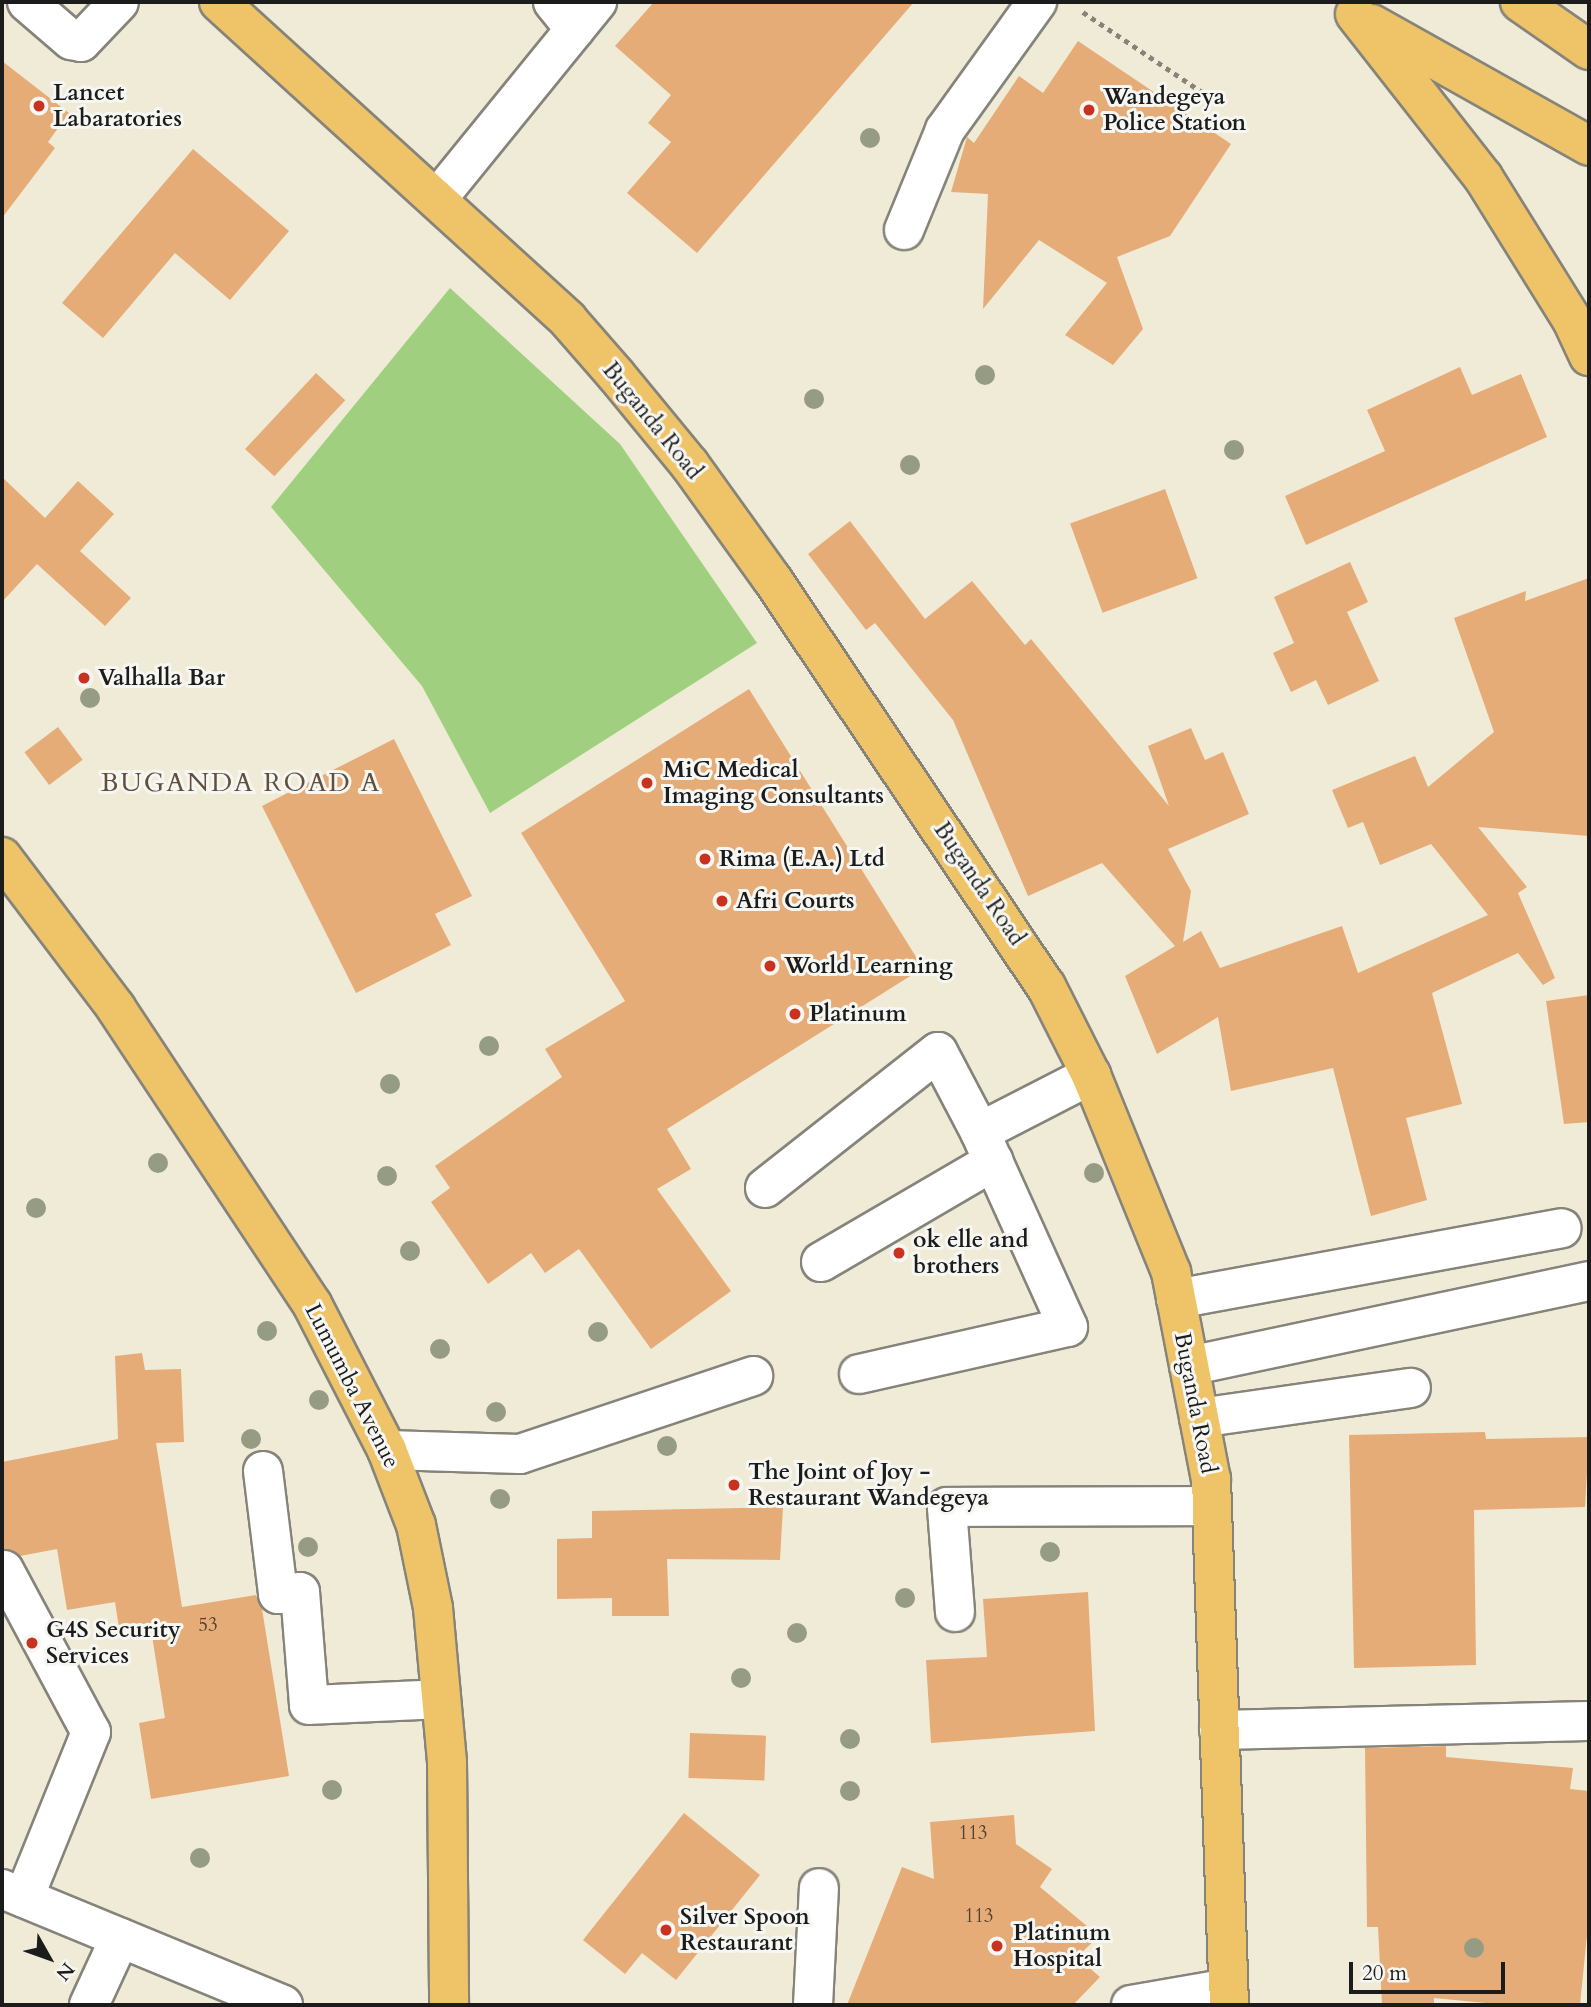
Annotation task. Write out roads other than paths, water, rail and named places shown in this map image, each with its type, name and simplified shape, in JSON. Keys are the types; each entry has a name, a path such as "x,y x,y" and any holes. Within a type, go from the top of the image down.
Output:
{"main road":[{"name":"Buganda Road","path":"219,2 568,320 690,465 993,903 1046,986 1091,1075 1171,1272 1199,1418 1212,1506 1228,1996"},
{"path":"1520,2 1589,50"},
{"path":"1347,8 1589,146"},
{"path":"1347,8 1483,177 1572,320 1589,356"},
{"name":"Lumumba Avenue","path":"2,857 116,1008 312,1304 387,1450 416,1525 433,1608 447,1762 449,2005"}],"street":[{"path":"27,2 71,40 81,42 119,2"},
{"path":"904,230 946,130 1037,2"},
{"path":"437,199 575,11"},
{"path":"765,1188 938,1052 987,1147 1068,1327 859,1374"},
{"path":"821,1262 1091,1075"},
{"path":"1176,1298 1562,1228"},
{"path":"1189,1366 1589,1281"},
{"path":"387,1450 520,1454 752,1376"},
{"path":"1199,1418 1411,1388"},
{"path":"262,1471 278,1594 300,1592 309,1705 441,1699"},
{"path":"956,1612 947,1507 1212,1506"},
{"path":"4,1570 91,1732 13,1894 282,2005"},
{"path":"1219,1730 1589,1721"},
{"path":"813,2005 819,1888"},
{"path":"89,2005 120,1938"},
{"path":"1131,2005 1228,1996"}],"place":[{"name":"Lancet Labaratories","path":"39,106"},
{"name":"Wandegeya Police Station","path":"1089,110"},
{"name":"Valhalla Bar","path":"84,678"},
{"name":"MiC Medical Imaging Consultants","path":"647,783"},
{"name":"Rima (E.A.) Ltd","path":"705,859"},
{"name":"Afri Courts","path":"722,901"},
{"name":"World Learning","path":"770,966"},
{"name":"Platinum","path":"795,1014"},
{"name":"ok elle and brothers","path":"899,1253"},
{"name":"The Joint of Joy - Restaurant Wandegeya","path":"734,1485"},
{"name":"G4S Security Services","path":"32,1643"},
{"name":"Silver Spoon Restaurant","path":"666,1930"},
{"name":"Platinum Hospital","path":"997,1946"}],"district":[{"name":"BUGANDA ROAD A","path":"241,783"}]}
